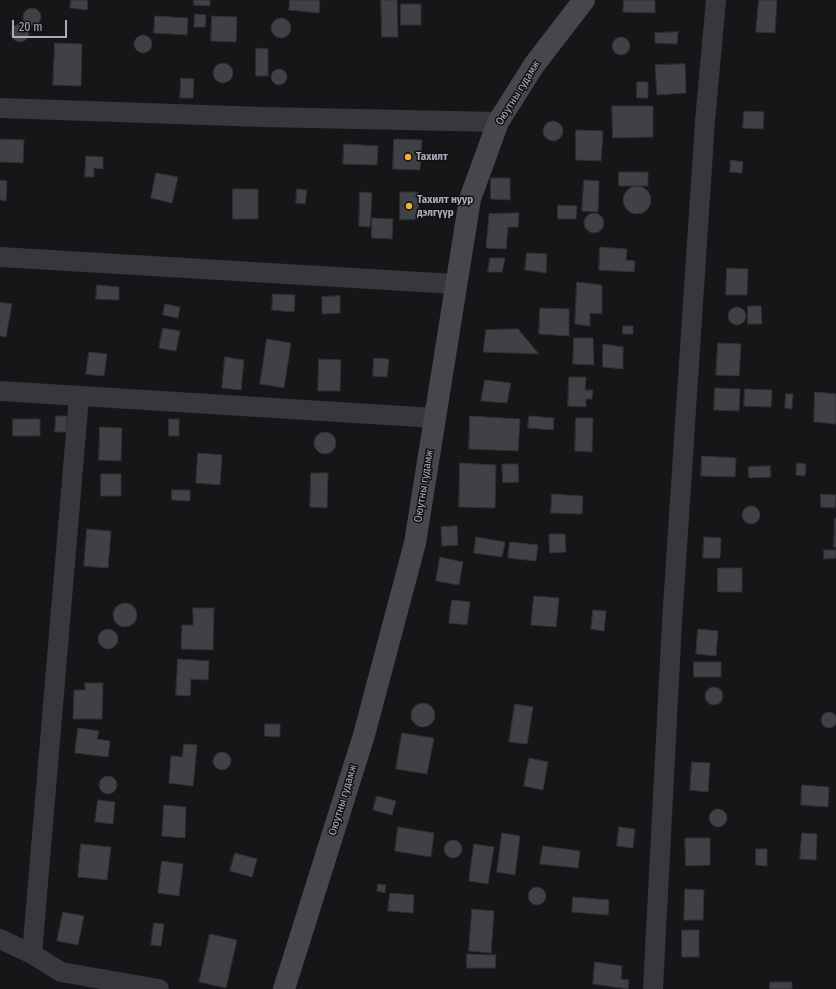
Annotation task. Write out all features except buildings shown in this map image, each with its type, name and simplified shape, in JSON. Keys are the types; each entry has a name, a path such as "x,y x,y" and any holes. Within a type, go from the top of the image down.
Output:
{"street":[{"name":"Оюутны гудамж","path":"284,989 364,734 415,543 455,284 470,199 498,122 534,65 584,0"},
{"path":"653,989 672,622 705,121 716,0"},
{"path":"0,108 263,117 498,122"},
{"path":"0,257 455,284"},
{"path":"0,391 435,418"},
{"path":"32,954 79,397"},
{"path":"0,939 32,954 61,972 159,989"}],"place":[{"name":"Тахилт","path":"408,157"},
{"name":"Тахилт нуур дэлгүүр","path":"409,206"}]}
